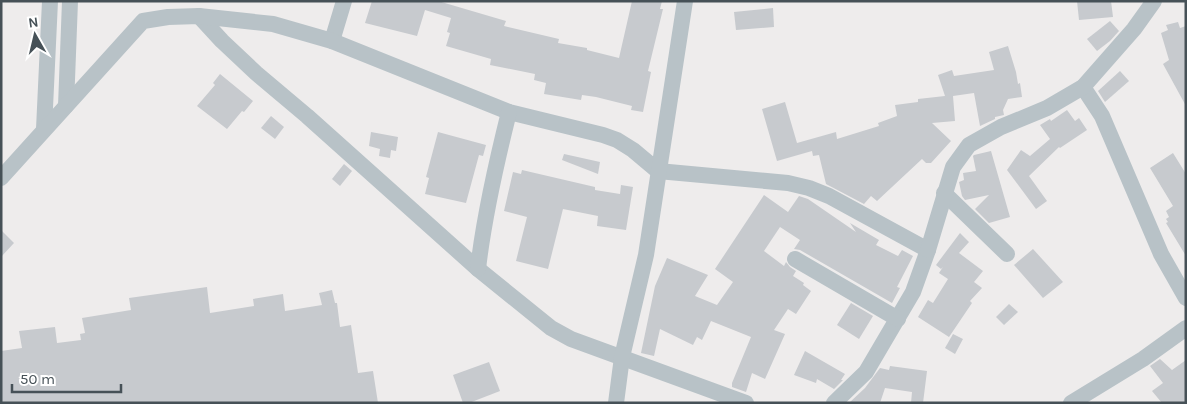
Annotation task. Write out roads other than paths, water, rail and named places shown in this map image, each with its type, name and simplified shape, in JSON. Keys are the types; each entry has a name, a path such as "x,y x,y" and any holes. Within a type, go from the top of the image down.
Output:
{"street":[{"path":"44,129 50,1"},
{"path":"66,106 70,1"},
{"path":"332,41 344,1"},
{"path":"616,403 622,357 646,255 685,1"},
{"path":"834,403 866,372 913,292 953,167 969,144 1001,127 1047,108 1083,87 1134,29 1154,1"},
{"path":"5,166 66,106 143,21 168,17 199,16 273,24 332,41 509,112 617,140 633,150 658,171 788,183 809,188 829,196 928,250"},
{"path":"199,16 256,73 307,116 478,270 551,328 571,339 746,403"},
{"path":"1083,87 1102,116 1161,254 1186,298"},
{"path":"478,270 488,199 509,112"},
{"path":"944,194 1008,254"},
{"path":"795,259 898,318"},
{"path":"1071,403 1135,364 1186,328"}]}
